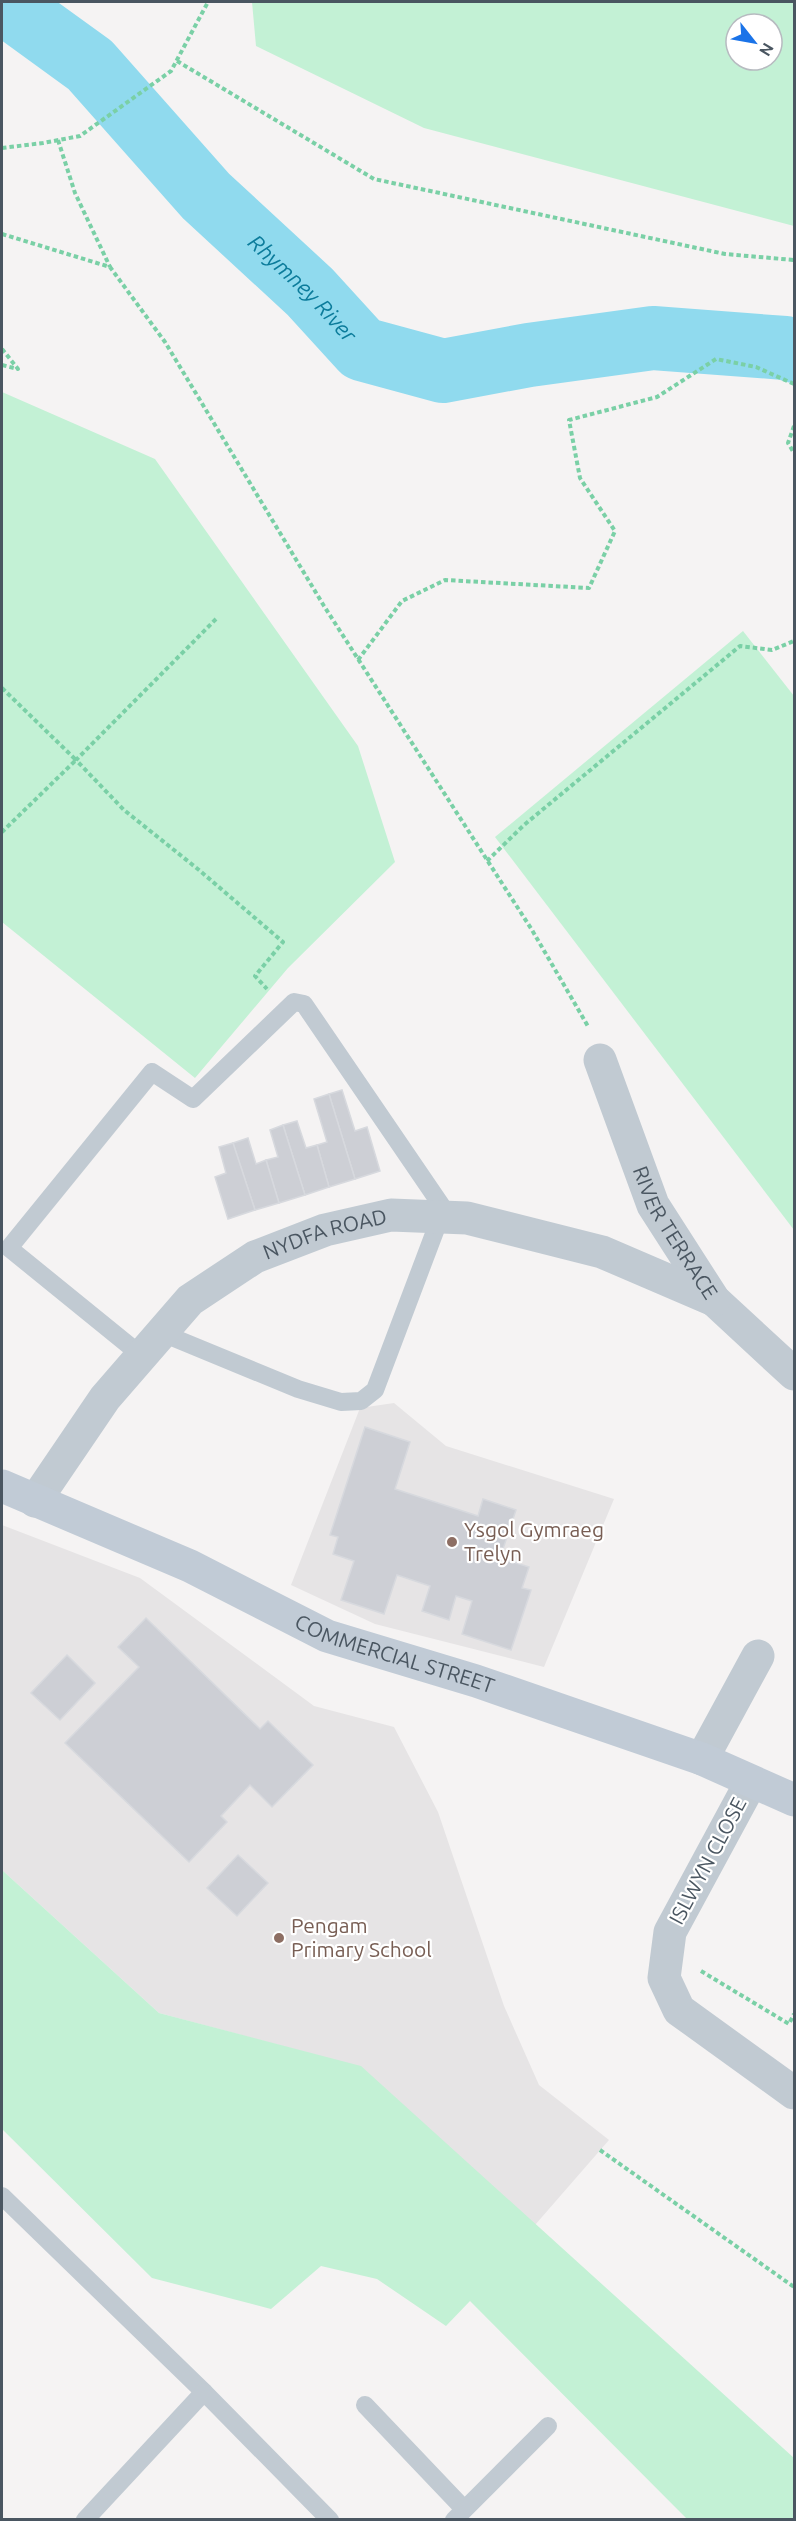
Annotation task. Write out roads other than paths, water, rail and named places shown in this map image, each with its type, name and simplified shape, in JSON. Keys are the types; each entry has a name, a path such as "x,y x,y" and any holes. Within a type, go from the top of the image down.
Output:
{"main road":[{"name":"COMMERCIAL STREET","path":"2,1486 35,1502 190,1566 327,1636 476,1680 702,1759 795,1800"}],"street":[{"name":"RIVER TERRACE","path":"600,1060 653,1205 714,1300 795,1374"},
{"name":"NYDFA ROAD","path":"35,1502 105,1398 190,1300 255,1257 325,1230 391,1215 467,1218 602,1252 714,1300"},
{"path":"702,1759 758,1656"},
{"name":"ISLWYN CLOSE","path":"750,1782 670,1932 664,1978 679,2010 795,2093"}],"lane":[{"path":"294,1002 304,1004 445,1218 375,1390 361,1401 341,1402 152,1344 9,1248 152,1072 192,1099 294,1002"},
{"path":"2,2196 204,2392 330,2520"},
{"path":"85,2520 204,2392"},
{"path":"365,2405 459,2514 548,2426"}],"waterway":[{"name":"Rhymney River","path":"3,2 90,65 206,196 310,292 362,349 443,371 529,355 653,338 785,348 794,351"}],"place":[{"name":"Ysgol Gymraeg Trelyn","path":"452,1542"},
{"name":"Pengam Primary School","path":"279,1938"}]}
